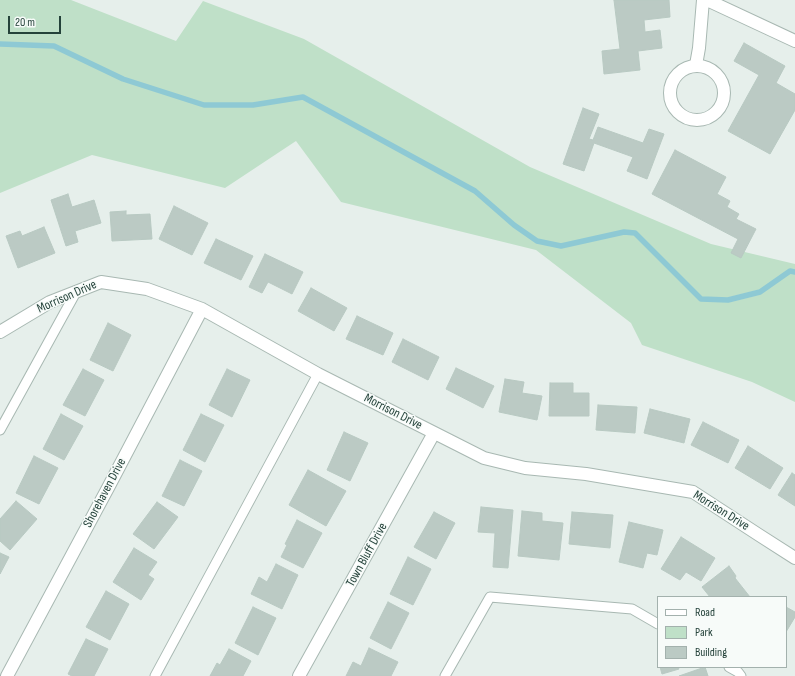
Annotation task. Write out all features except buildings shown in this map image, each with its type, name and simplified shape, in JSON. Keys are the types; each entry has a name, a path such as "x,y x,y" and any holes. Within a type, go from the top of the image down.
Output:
{"street":[{"path":"696,65 703,0"},
{"path":"707,0 795,41"},
{"path":"696,65 705,66 713,70 720,76 724,84 725,93 719,110 704,120 686,118 678,113 672,105 670,97 670,87 673,79 679,72 687,67 696,65"},
{"name":"Morrison Drive","path":"0,332 50,302 101,282 147,289 202,309 318,374 484,458 525,468 586,474 693,492 795,558"},
{"name":"Shorehaven Drive","path":"7,676 202,309"},
{"name":"Town Bluff Drive","path":"299,676 434,433"}],"lane":[{"path":"0,430 76,292"},
{"path":"155,676 318,374"},
{"path":"445,676 490,597 632,609 657,623"},
{"path":"731,668 738,672 741,676"}],"green space":[{"path":"0,0 71,0 176,41 203,1 304,39 530,167 711,244 795,264 795,402 752,382 642,345 631,323 536,250 341,202 296,141 225,188 92,155 0,193"}],"waterway":[{"path":"0,44 54,46 123,79 204,105 253,105 303,97 475,191 514,225 537,241 561,246 624,232 635,233 701,299 728,300 760,292 790,271 795,272"}]}
